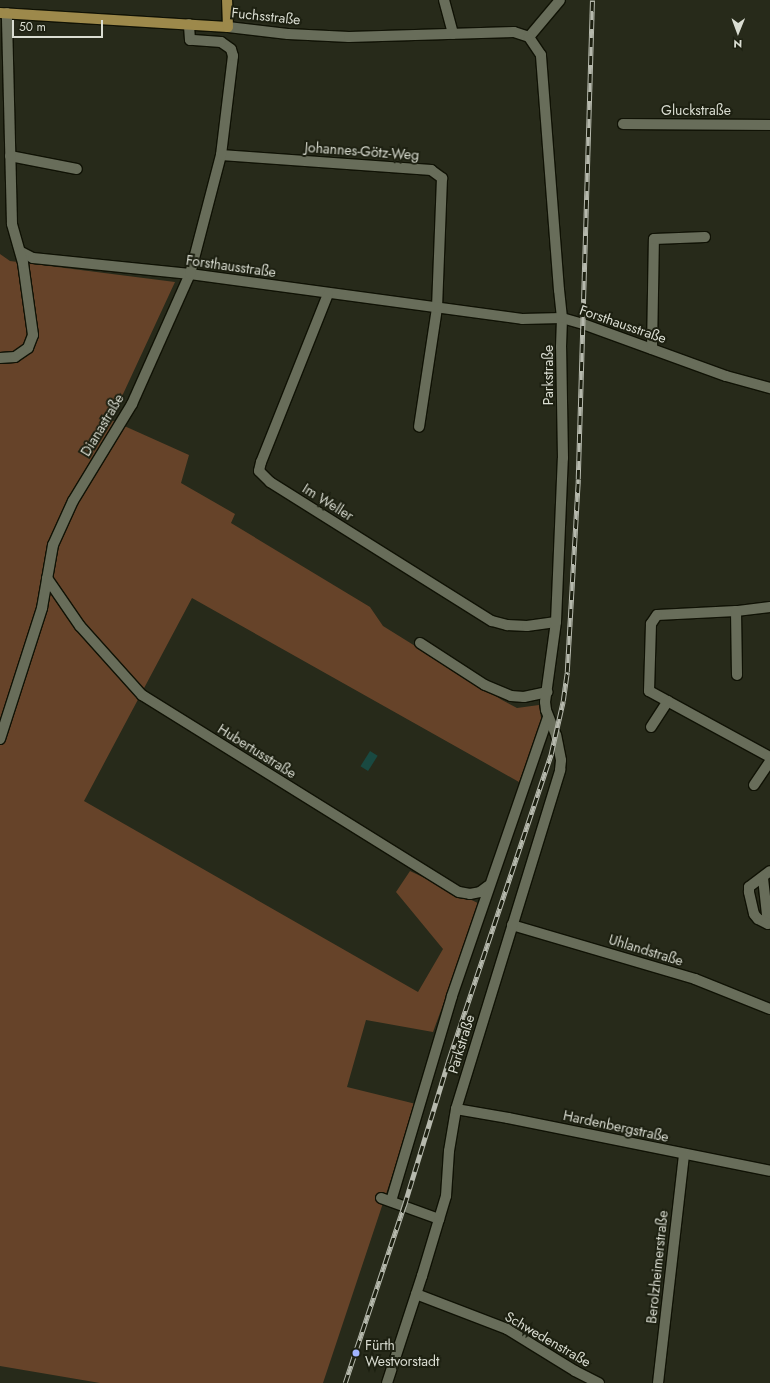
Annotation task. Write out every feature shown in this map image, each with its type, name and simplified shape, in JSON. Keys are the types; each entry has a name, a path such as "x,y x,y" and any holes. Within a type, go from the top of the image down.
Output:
{"main road":[{"path":"227,0 228,26"},
{"name":"Fuchsstraße","path":"3,13 228,26"}],"street":[{"path":"444,0 453,34"},
{"path":"529,37 560,0"},
{"path":"0,358 15,357 28,348 33,335 21,252 12,224 3,13"},
{"name":"Dianastraße","path":"0,739 42,608 53,546 73,501 132,404 190,274 221,155 233,56 231,49 221,42 190,40 189,24"},
{"name":"Fuchsstraße","path":"228,26 288,34 349,37 514,32 529,37"},
{"name":"Parkstraße","path":"387,1383 446,1196 449,1151 456,1110 560,770 561,755 556,735 548,717 545,702 556,622 563,458 561,347 562,318 558,283 541,55 529,37"},
{"name":"Gluckstraße","path":"623,124 770,125"},
{"name":"Johannes-Götz-Weg","path":"221,155 431,170 442,178 443,188 437,308"},
{"path":"10,156 77,169"},
{"path":"652,349 654,239 705,237"},
{"name":"Forsthausstraße","path":"21,252 33,258 190,274 328,294 522,319 562,318 583,324 726,376 770,388"},
{"name":"Im Weller","path":"328,294 260,462 259,472 270,482 492,621 507,625 527,626 556,622"},
{"path":"419,427 437,308"},
{"name":"Hubertusstraße","path":"47,578 80,626 142,695 459,892 480,892 488,886"},
{"path":"770,607 736,611 657,615 651,624 649,691 770,757"},
{"path":"736,611 737,675"},
{"path":"420,643 485,685 511,696 524,697 547,692"},
{"path":"651,728 668,701"},
{"name":"Parkstraße","path":"391,1201 452,996 481,914 488,886 548,717"},
{"path":"754,785 770,761"},
{"path":"766,874 749,887 748,892 754,914 758,919 769,925"},
{"path":"766,874 769,925"},
{"name":"Uhlandstraße","path":"512,925 696,980 770,1009"},
{"name":"Hardenbergstraße","path":"456,1110 508,1118 770,1171"},
{"name":"Berolzheimerstraße","path":"658,1383 684,1154"},
{"path":"381,1198 439,1219"},
{"name":"Schwedenstraße","path":"416,1294 507,1329 575,1371 598,1383"}],"shaded area":[{"path":"0,254 10,261 175,282 111,420 189,455 181,483 235,514 231,523 370,607 383,626 517,708 539,705 542,724 519,782 192,598 84,801 418,992 443,949 396,892 410,871 480,904 433,1032 366,1020 347,1087 416,1104 323,1383 100,1383 0,1366"}],"water":[{"path":"370,751 378,756 368,771 360,766"}],"railway":[{"path":"345,1383 404,1206 448,1062 551,754 563,701 567,672 578,479 592,0"}],"place":[{"name":"Fürth Westvorstadt","path":"356,1353"}]}
